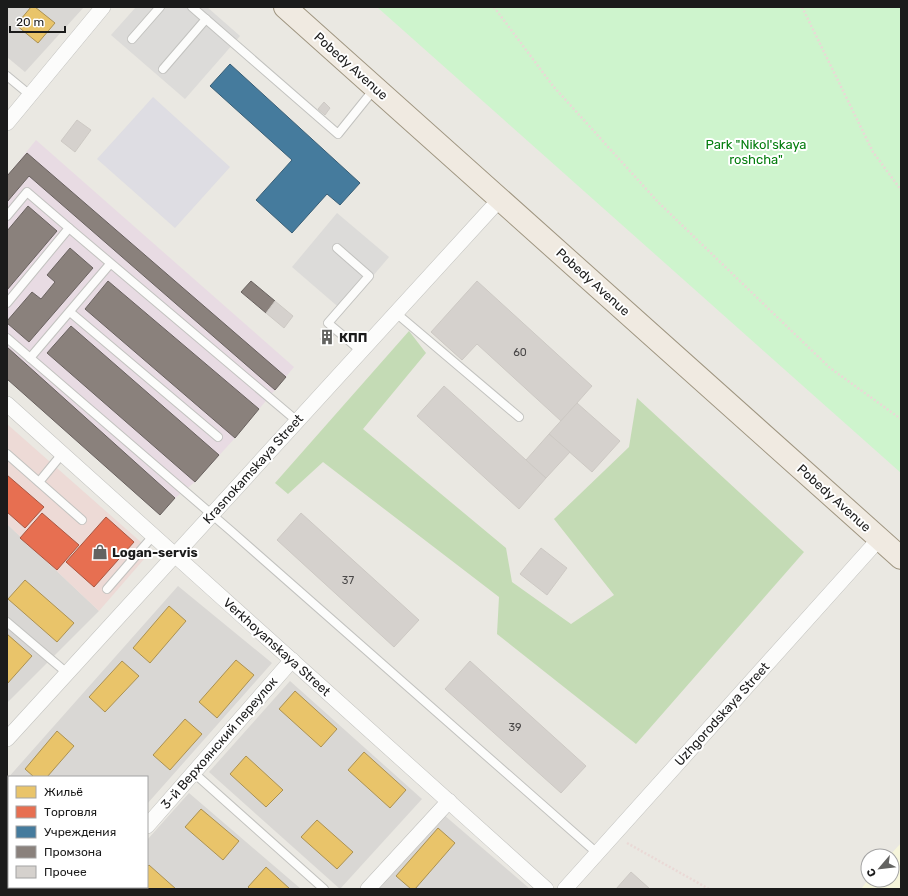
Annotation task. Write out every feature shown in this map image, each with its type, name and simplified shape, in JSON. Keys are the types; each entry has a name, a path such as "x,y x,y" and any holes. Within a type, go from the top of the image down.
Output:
{"main road":[{"name":"Pobedy Avenue","path":"285,7 901,558"}],"street":[{"path":"7,124 103,7"},
{"name":"Krasnokamskaya Street","path":"7,739 500,199"},
{"name":"Verkhoyanskaya Street","path":"7,404 546,889"},
{"name":"Uzhgorodskaya Street","path":"565,889 880,538"},
{"name":"3-й Верхоянский переулок","path":"148,825 292,660"},
{"path":"368,889 449,801"}],"lane":[{"path":"132,39 160,7"},
{"path":"192,7 338,134 376,88"},
{"path":"163,69 206,19"},
{"path":"7,76 30,95"},
{"path":"7,216 27,192 110,264 297,421"},
{"path":"7,303 69,228"},
{"path":"337,248 369,276 328,323 361,351"},
{"path":"30,358 110,264"},
{"path":"70,312 218,437"},
{"path":"396,313 519,417"},
{"path":"7,338 597,853"},
{"path":"7,454 82,520"},
{"path":"39,482 62,454"},
{"path":"107,589 153,536"},
{"path":"7,622 67,673"},
{"path":"194,773 324,889"}],"path":[{"path":"494,7 553,86 658,202 830,368 901,419"},
{"path":"802,7 873,152 901,190"},
{"path":"613,835 709,889"}],"shaded area":[{"path":"7,7 84,7 25,72 7,57"},
{"path":"136,7 207,7 240,36 185,99 111,35"},
{"path":"153,97 230,167 175,228 97,159"},
{"path":"36,140 294,367 235,438 195,482 175,498 160,515 7,379 7,176"},
{"path":"337,213 389,257 343,311 292,267"},
{"path":"409,331 426,353 363,429 506,548 512,582 571,624 614,595 554,519 629,447 637,398 804,552 636,744 497,634 499,597 323,462 288,494 275,483"},
{"path":"7,424 151,551 99,611 7,524"},
{"path":"7,524 99,611 7,703"},
{"path":"178,586 272,663 148,803 148,776 10,776"},
{"path":"290,681 422,799 340,889 209,772"},
{"path":"8,778 7,867 7,779"},
{"path":"189,793 301,889 119,889 118,888 148,888 148,839"},
{"path":"444,815 530,889 378,889"},
{"path":"901,843 901,889 861,889 900,888 900,848 896,848"},
{"path":"7,880 8,888 61,889 7,889"}],"green space":[{"name":"Park \"Nikol'skaya roshcha\"","path":"377,7 901,7 901,473"}],"building: Жильё":[{"path":"31,7 35,7 55,23 38,43 16,25"},
{"path":"25,580 74,623 57,642 8,599"},
{"path":"169,606 186,621 150,663 133,648"},
{"path":"7,634 32,656 7,684"},
{"path":"236,660 254,675 217,718 199,702"},
{"path":"122,661 139,676 105,712 89,697"},
{"path":"295,691 337,729 321,747 279,709"},
{"path":"185,719 202,734 170,770 153,755"},
{"path":"57,731 74,746 48,776 33,776 25,769"},
{"path":"364,752 406,790 390,808 348,770"},
{"path":"246,756 283,790 266,807 230,774"},
{"path":"8,787 7,820 7,788"},
{"path":"201,809 239,841 223,860 185,827"},
{"path":"317,820 353,852 337,869 301,837"},
{"path":"438,828 455,843 415,889 411,889 396,876"},
{"path":"149,865 176,889 141,889 140,888 148,888"},
{"path":"266,867 290,889 250,889 248,887"}],"building: Торговля":[{"path":"7,475 44,507 25,528 7,512"},
{"path":"42,513 79,545 57,570 20,538"},
{"name":"Logan-servis","path":"106,517 134,542 94,587 66,562"}],"building: Учреждения":[{"path":"230,64 360,183 340,205 327,194 292,233 256,200 292,160 210,86"}],"building: Промзона":[{"path":"27,153 286,377 275,390 29,176 7,202 7,176"},
{"path":"28,206 57,231 7,290 7,231"},
{"path":"70,248 93,268 29,342 7,323 7,321 32,292 41,299 55,282 47,275"},
{"path":"108,281 259,409 235,438 85,309"},
{"path":"251,281 275,301 266,313 241,292"},
{"path":"71,326 219,455 195,482 47,353"},
{"path":"7,347 175,498 160,515 7,379"}],"building: Прочее":[{"path":"324,102 330,108 325,115 318,109"},
{"path":"77,120 91,130 75,152 61,141"},
{"path":"477,281 592,386 561,421 477,344 462,360 431,332"},
{"path":"275,301 293,316 284,328 266,313"},
{"name":"КПП","path":"328,330 334,335 327,344 320,339"},
{"path":"444,386 546,478 519,509 417,416"},
{"path":"577,403 620,441 592,472 549,434"},
{"path":"549,434 570,452 546,478 526,460"},
{"path":"301,513 419,620 394,647 277,540"},
{"path":"541,548 567,568 547,595 520,574"},
{"path":"470,661 586,766 561,793 445,689"},
{"path":"631,872 650,889 616,889"}],"place":[{"name":"КПП","path":"327,337"},
{"name":"Logan-servis","path":"100,552"}]}
